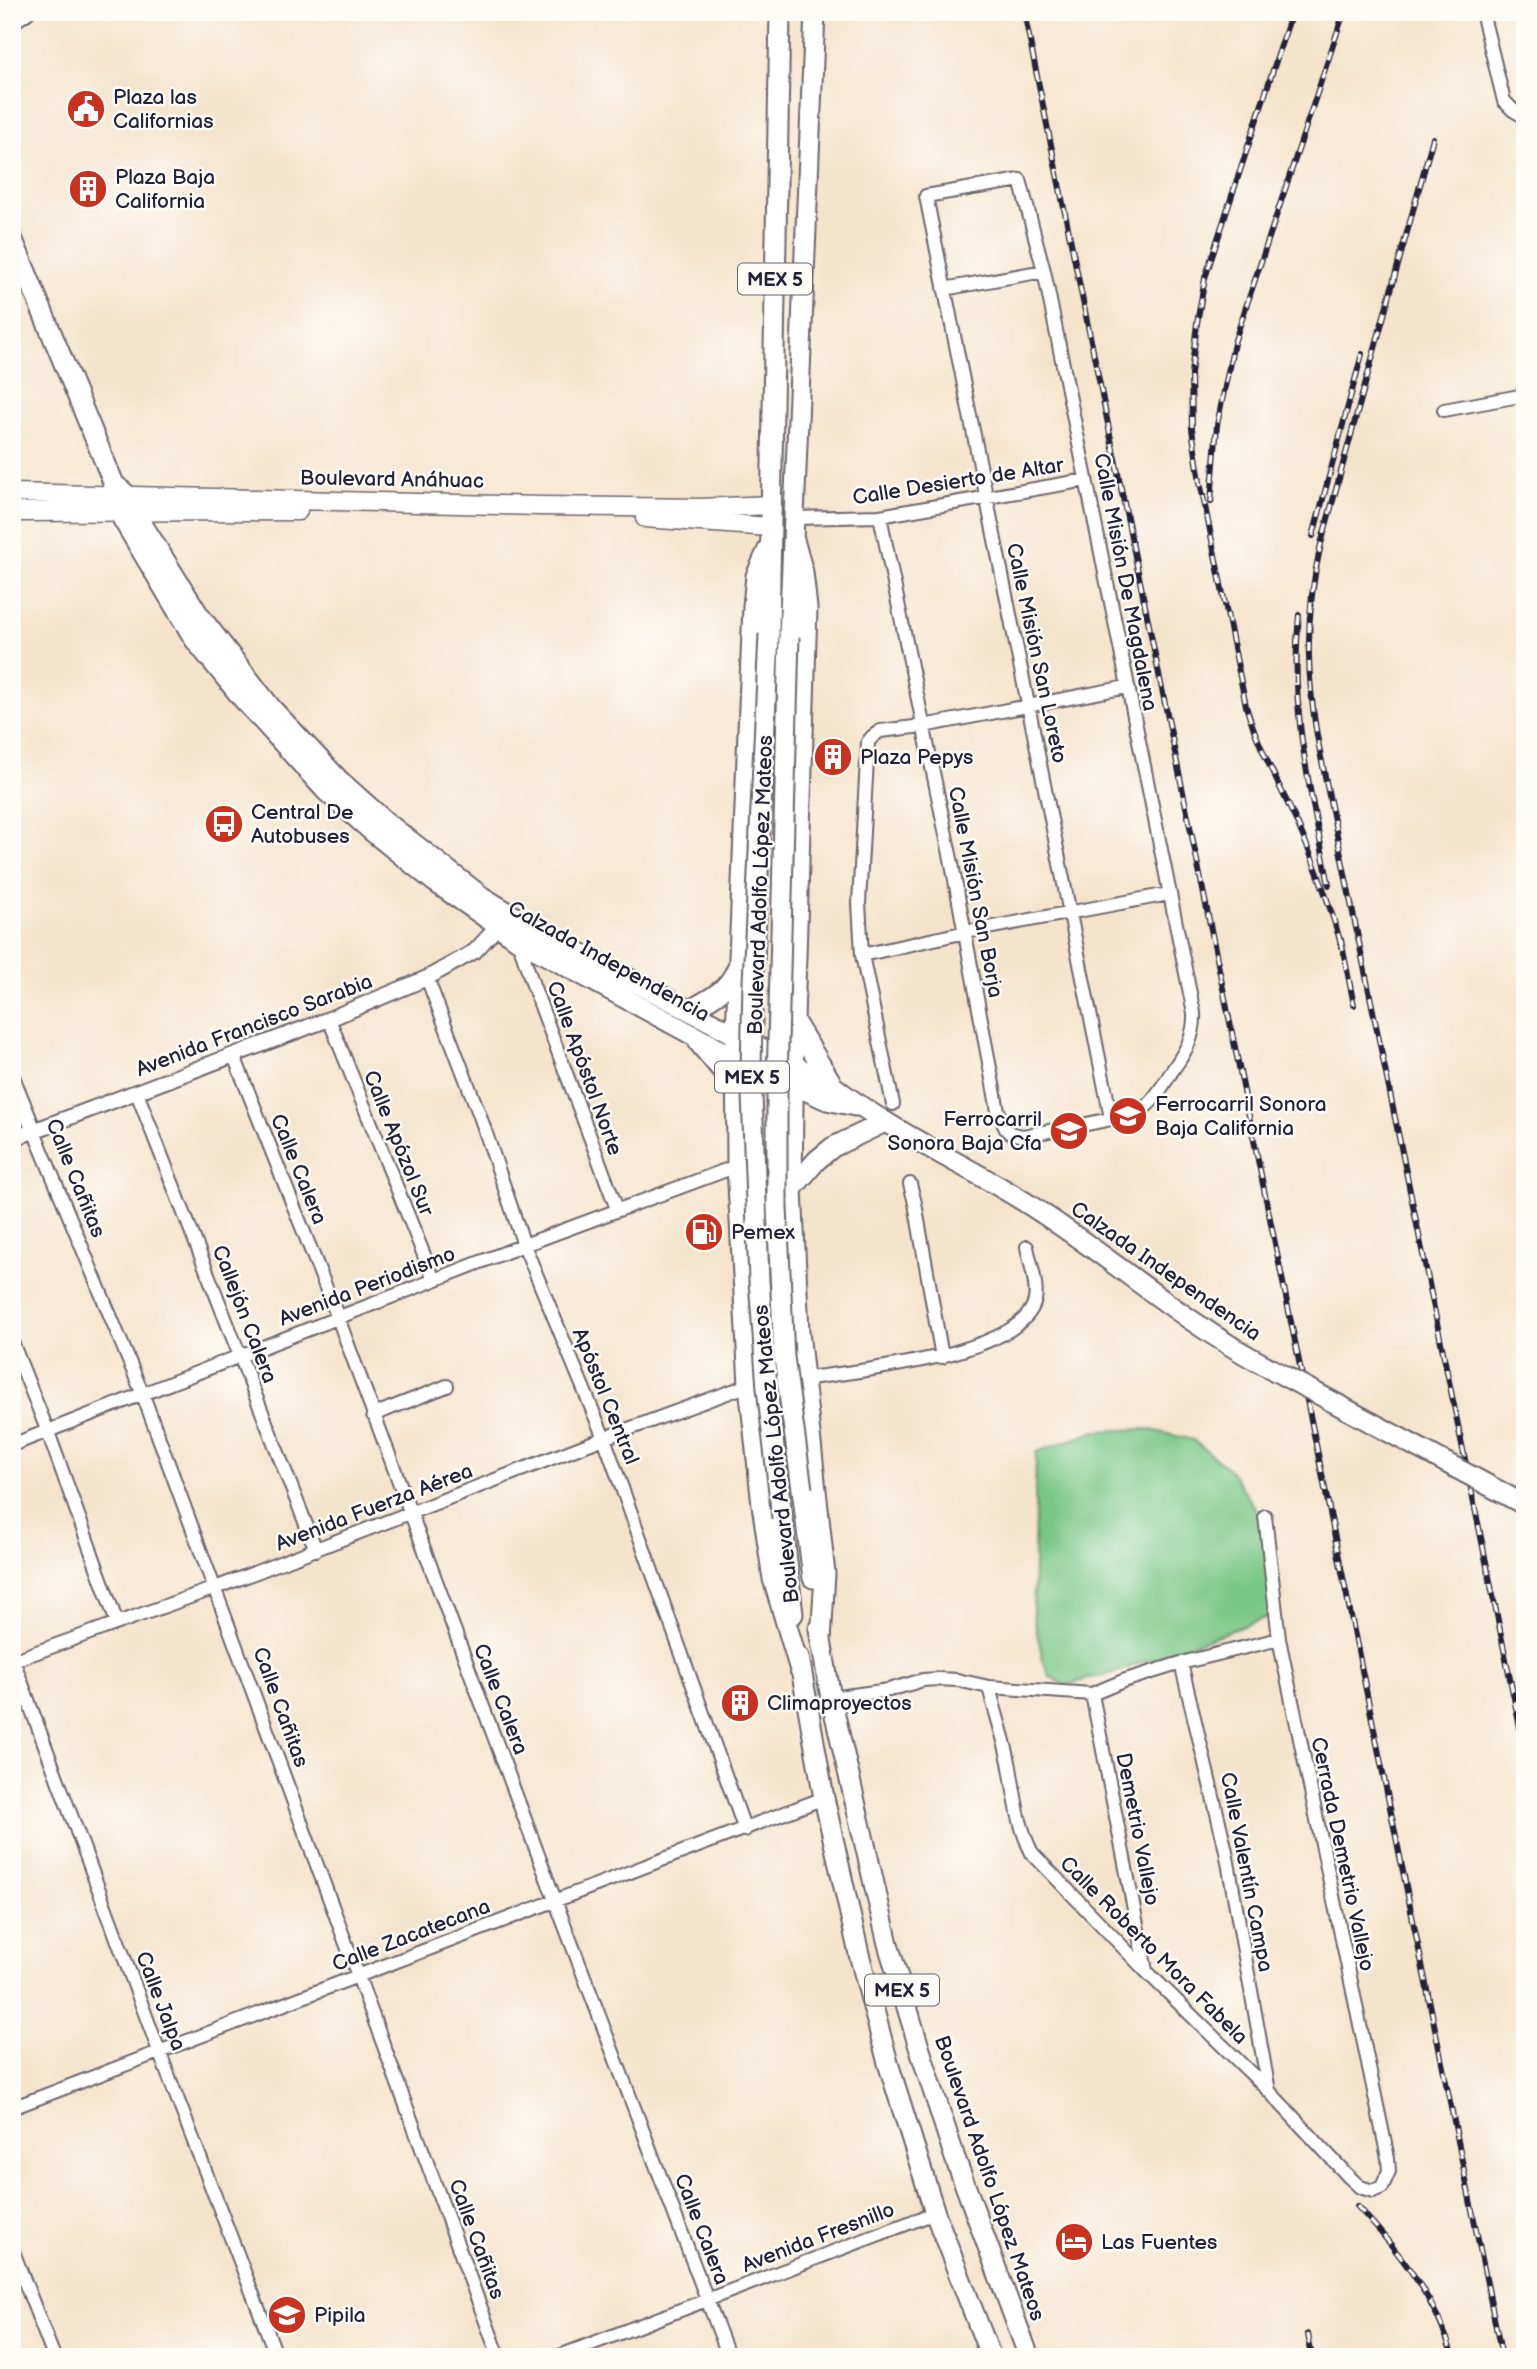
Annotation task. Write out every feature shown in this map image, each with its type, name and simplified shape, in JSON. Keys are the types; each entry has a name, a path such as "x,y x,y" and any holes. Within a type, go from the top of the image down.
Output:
{"main road":[{"name":"Boulevard Adolfo López Mateos","path":"780,12 769,634 751,1068 758,1281 800,1670 824,1798 862,1966 888,2063 935,2213 991,2357"},
{"name":"Boulevard Adolfo López Mateos","path":"815,12 789,637 777,1081 777,1207 784,1357 831,1698 888,1944 919,2047 971,2201 1029,2357"},
{"name":"Calzada Independencia","path":"12,238 121,499 195,640 242,698 326,791 435,882 518,940 735,1058 793,1086 827,1100 889,1113 1088,1245 1227,1346 1525,1505"},
{"name":"Boulevard Anáhuac","path":"12,493 373,512 646,519 770,536"},
{"name":"Boulevard Anáhuac","path":"12,512 121,499 701,508 771,505"},
{"name":"Calzada Independencia","path":"121,499 199,615 272,709 338,779 405,837 481,896 540,932 794,1064 833,1086 860,1107"},
{"path":"770,536 756,576 753,606 735,1058 737,1166 749,1385 762,1505 773,1578 800,1670"},
{"path":"794,540 803,572 807,608 794,1020 792,1189 796,1295 803,1379 825,1574 821,1640"},
{"path":"690,1010 726,986 734,977 739,964"},
{"path":"794,1020 833,1086"},
{"path":"692,1034 735,1086"},
{"path":"792,1189 817,1160 889,1113"}],"street":[{"path":"12,22 27,12"},
{"path":"1482,12 1504,101 1525,117"},
{"name":"Calle Misión San Loreto","path":"1020,181 926,196 1111,1118"},
{"name":"Calle Misión De Magdalena","path":"998,1111 1010,1133 1023,1136 1111,1118 1145,1107 1186,1052 1195,1024 1044,271 1020,181"},
{"path":"944,289 1044,271"},
{"path":"1444,410 1525,395"},
{"name":"Calle Desierto de Altar","path":"795,517 880,516 1086,480"},
{"name":"Calle Misión San Borja","path":"880,516 966,932 998,1111"},
{"path":"889,1113 862,955 859,903 867,747 872,737 880,731 923,726 1127,687"},
{"path":"862,955 966,932 1169,894"},
{"name":"Avenida Francisco Sarabia","path":"12,1139 329,1020 427,978 475,951 498,926"},
{"name":"Calle Apóstol Norte","path":"518,940 617,1209"},
{"name":"Apóstol Central","path":"427,978 480,1116 524,1245 604,1438 745,1829"},
{"name":"Calle Apózol Sur","path":"329,1020 434,1280"},
{"name":"Calle Calera","path":"234,1056 338,1318 729,2357"},
{"name":"Calle Cañitas","path":"12,1077 143,1395 499,2357"},
{"name":"Callejón Calera","path":"137,1093 316,1550"},
{"name":"Avenida Periodismo","path":"12,1445 617,1209 737,1166"},
{"path":"909,1185 915,1203 942,1357"},
{"path":"803,1379 942,1357 981,1346 1026,1317 1035,1301 1027,1247"},
{"path":"12,1342 48,1432 117,1623"},
{"name":"Avenida Fuerza Aérea","path":"13,1660 215,1588 749,1385"},
{"path":"373,1415 447,1386"},
{"name":"Cerrada Demetrio Vallejo","path":"1265,1516 1279,1639 1388,2158 1388,2179 1382,2187 1373,2191"},
{"path":"831,1698 889,1690 923,1680 938,1679 989,1687 1092,1694 1181,1662 1279,1639"},
{"name":"Calle Jalpa","path":"13,1660 277,2357"},
{"name":"Calle Valentín Campa","path":"1181,1662 1226,1850 1269,2091"},
{"name":"Calle Roberto Mora Fabela","path":"989,1687 1009,1761 1017,1812 1024,1839 1031,1853 1146,1971 1269,2091 1331,2160 1360,2187 1373,2191"},
{"name":"Demetrio Vallejo","path":"1092,1694 1146,1971"},
{"name":"Calle Zacatecana","path":"12,2108 824,1798"},
{"name":"Avenida Fresnillo","path":"557,2357 935,2213"},
{"path":"12,2249 54,2357"}],"green space":[{"path":"1147,1429 1193,1440 1230,1470 1260,1515 1273,1615 1117,1672 1065,1685 1050,1677 1043,1660 1033,1615 1036,1452 1096,1431"}],"railway":[{"path":"1024,12 1502,2357"},
{"path":"1292,12 1205,278 1191,374 1192,429 1200,482 1246,706 1263,751 1311,855 1342,947"},
{"path":"1211,502 1217,425 1234,343 1344,12"},
{"path":"1433,138 1321,544 1312,597 1310,673 1320,752 1525,1752"},
{"path":"1313,536 1362,354"},
{"path":"1299,615 1299,718 1329,885"},
{"path":"1341,940 1354,1005"},
{"path":"1357,2206 1414,2276 1437,2315 1453,2357"},
{"path":"1308,2334 1312,2357"}],"place":[{"name":"Plaza las Californias","path":"86,109"},
{"name":"Plaza Baja California","path":"88,189"},
{"name":"Plaza Pepys","path":"833,757"},
{"name":"Central De Autobuses","path":"224,824"},
{"name":"Ferrocarril Sonora Baja California","path":"1128,1116"},
{"name":"Ferrocarril Sonora Baja Cfa","path":"1069,1131"},
{"name":"Pemex","path":"704,1232"},
{"name":"Climaproyectos","path":"740,1703"},
{"name":"Las Fuentes","path":"1074,2242"},
{"name":"Pipila","path":"287,2315"}]}
